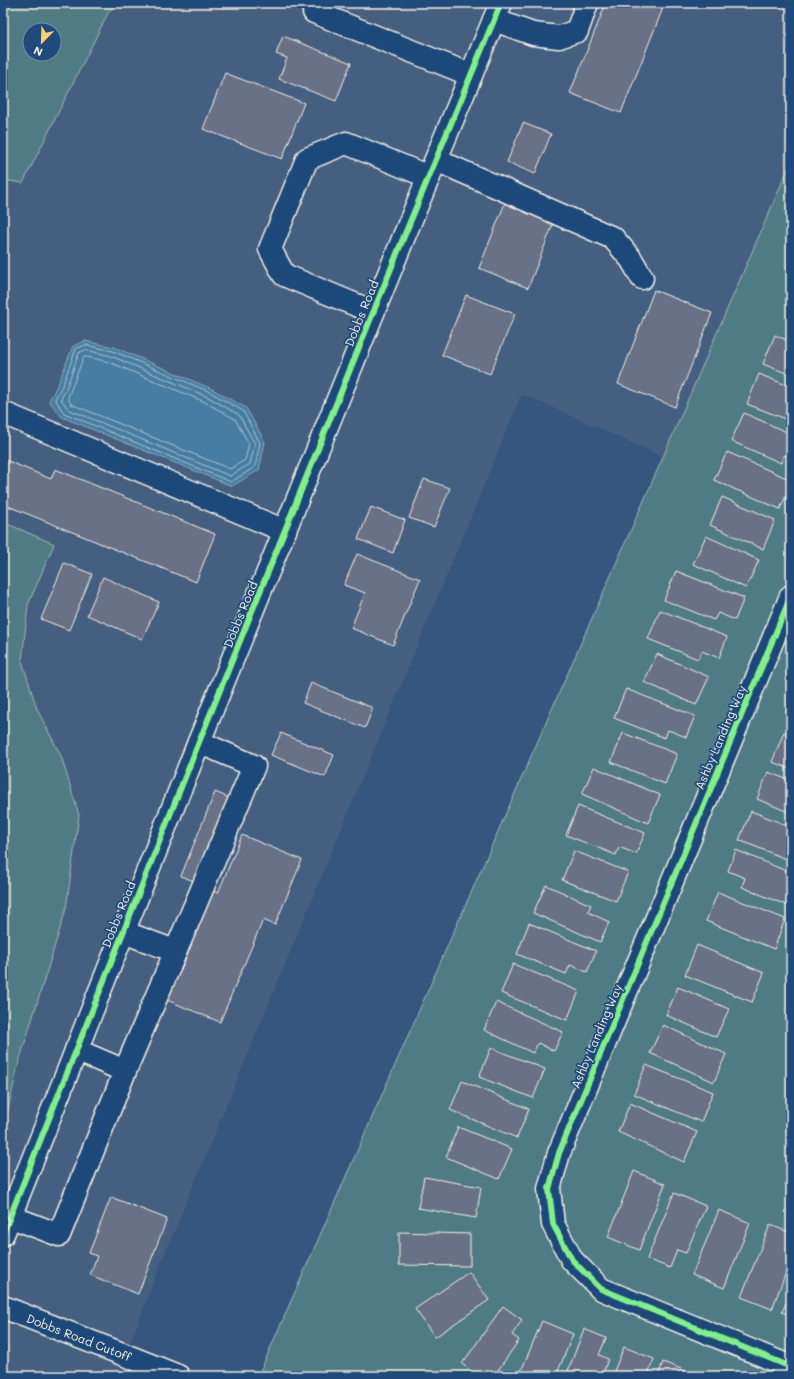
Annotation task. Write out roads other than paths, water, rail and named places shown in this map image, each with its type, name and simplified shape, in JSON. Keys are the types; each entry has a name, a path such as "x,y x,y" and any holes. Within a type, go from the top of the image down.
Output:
{"street":[{"path":"497,11 533,34 559,37 577,31 587,3"},
{"name":"Dobbs Road","path":"6,1225 199,742 497,11"},
{"path":"314,12 471,75"},
{"path":"373,312 284,275 270,249 307,159 346,143 432,168 613,238 631,259 642,278"},
{"path":"3,413 285,532"},
{"name":"Ashby Landing Way","path":"791,596 562,1146 549,1189 553,1224 572,1260 602,1289 791,1367"},
{"path":"6,1225 59,1236 125,1071 254,766 199,742"},
{"path":"123,932 175,951"},
{"path":"76,1050 125,1071"},
{"name":"Dobbs Road Cutoff","path":"3,1307 178,1376"}],"water":[{"path":"85,341 114,347 212,389 246,408 265,442 259,470 232,486 62,417 49,401 59,382 73,346"}]}
